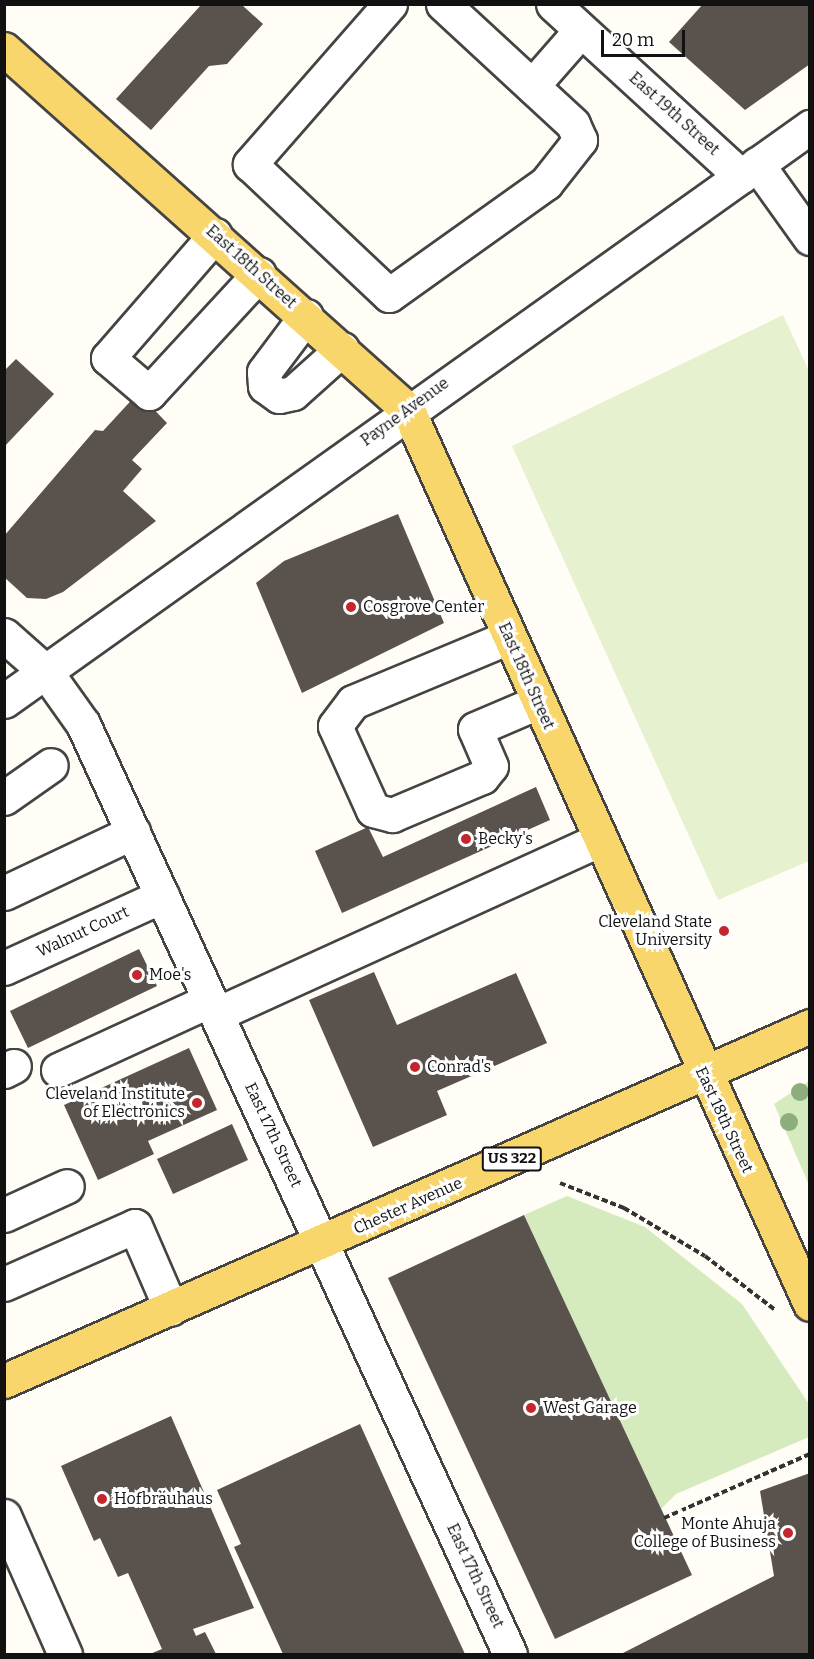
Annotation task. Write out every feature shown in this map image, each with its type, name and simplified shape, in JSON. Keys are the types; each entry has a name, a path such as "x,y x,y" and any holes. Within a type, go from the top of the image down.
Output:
{"main road":[{"name":"East 18th Street","path":"4,49 259,274 408,410 702,1073 810,1304"},
{"name":"Chester Avenue","path":"4,1381 322,1244 810,1026"}],"street":[{"path":"390,4 250,164 389,295 546,183 576,151 579,132 443,4"},
{"path":"532,86 574,15"},
{"name":"East 19th Street","path":"574,15 749,170 810,238"},
{"name":"Payne Avenue","path":"4,701 408,410 810,128"},
{"path":"215,235 108,358 149,393 259,274"},
{"path":"306,316 264,372 265,386 279,396 293,393 342,349"},
{"name":"East 17th Street","path":"4,634 46,672 83,724 510,1654"},
{"path":"509,637 353,702 335,726 373,810 392,815 482,777 491,766 475,729 537,702"},
{"path":"4,798 51,765"},
{"path":"4,893 133,832"},
{"path":"58,1070 214,1007 599,840"},
{"name":"Walnut Court","path":"4,968 162,896"},
{"path":"4,1215 67,1186"},
{"path":"4,1284 135,1226 171,1309"},
{"path":"4,1516 65,1654"}],"path":[{"path":"560,1183 624,1208 705,1256 775,1310"},
{"path":"664,1518 810,1454"}],"green space":[{"path":"783,315 809,371 809,861 718,900 512,446"},
{"path":"809,1081 809,1185 774,1104"},
{"path":"567,1196 645,1227 742,1304 809,1404 809,1437 676,1494 661,1509 524,1215"}],"building":[{"path":"703,4 810,4 810,64 745,110 669,42"},
{"path":"201,5 242,5 263,24 227,64 209,66 151,130 116,99"},
{"path":"16,359 54,394 4,447 4,371"},
{"path":"138,393 167,423 132,460 142,469 123,491 156,521 63,592 46,599 27,598 4,577 4,536 95,430 103,431"},
{"name":"Cosgrove Center","path":"398,514 444,623 302,693 256,583 284,561"},
{"name":"Becky's","path":"536,787 550,820 342,913 315,851 368,827 383,857"},
{"path":"139,949 157,986 28,1048 10,1011"},
{"name":"Conrad's","path":"374,972 397,1025 516,973 547,1043 437,1091 447,1115 373,1147 309,1000"},
{"path":"189,1048 217,1110 148,1141 154,1154 98,1180 64,1105"},
{"path":"232,1124 248,1160 173,1194 157,1159"},
{"name":"West Garage","path":"524,1215 692,1575 555,1639 388,1278"},
{"path":"171,1416 254,1608 193,1629 196,1636 205,1632 216,1654 150,1654 162,1649 128,1573 118,1577 100,1538 94,1541 61,1466"},
{"path":"360,1424 465,1654 283,1654 234,1547 241,1544 217,1490"},
{"name":"Monte Ahuja College of Business","path":"810,1473 810,1654 621,1654 774,1576 760,1491"}],"place":[{"name":"Cosgrove Center","path":"351,607"},
{"name":"Becky's","path":"466,839"},
{"name":"Cleveland State University","path":"724,931"},
{"name":"Moe's","path":"137,975"},
{"name":"Conrad's","path":"415,1067"},
{"name":"Cleveland Institute of Electronics","path":"197,1103"},
{"name":"West Garage","path":"531,1408"},
{"name":"Hofbräuhaus","path":"102,1499"},
{"name":"Monte Ahuja College of Business","path":"788,1533"}]}
